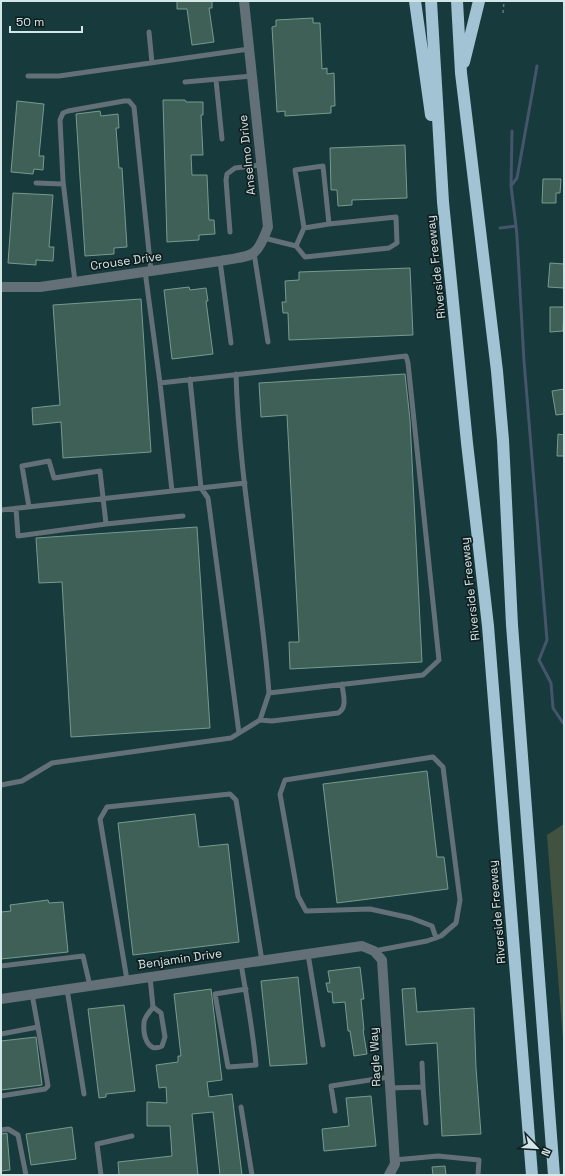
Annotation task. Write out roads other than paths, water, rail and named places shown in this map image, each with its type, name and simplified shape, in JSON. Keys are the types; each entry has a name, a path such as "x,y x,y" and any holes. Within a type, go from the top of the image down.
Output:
{"highway":[{"path":"415,1 443,202"},
{"name":"Riverside Freeway","path":"431,1 443,202 467,443 488,626 532,1175"},
{"path":"457,1 461,73 500,401 512,625 554,1175"},
{"path":"461,73 479,1"}],"street":[{"name":"Anselmo Drive","path":"244,1 268,227 258,251 254,253"},
{"name":"Crouse Drive","path":"1,287 40,287 220,261 249,256 254,253"},
{"name":"Benjamin Drive","path":"1,999 362,946 374,951"},
{"name":"Ragle Way","path":"374,951 382,960 395,1164 389,1175"}],"lane":[{"path":"149,32 152,63"},
{"path":"28,76 59,76 249,49"},
{"path":"185,82 252,76"},
{"path":"216,80 222,139"},
{"path":"74,282 63,184 60,120 64,113 124,101 132,104 134,107 148,271 172,491"},
{"path":"230,232 226,180 227,174 235,168 261,165"},
{"path":"296,246 304,228 295,170 324,166 329,224"},
{"path":"36,183 63,184"},
{"path":"264,238 296,246 304,257 389,248 397,243 396,217 304,228"},
{"path":"254,253 268,342"},
{"path":"220,261 232,343"},
{"path":"160,383 406,356 408,363 438,660 423,675 269,693"},
{"path":"236,374 237,421 265,646 269,693 260,720"},
{"path":"190,380 200,488 208,498 239,733"},
{"path":"29,507 22,466 49,461 54,478 100,471 106,524"},
{"path":"1,510 245,483"},
{"path":"16,508 18,536 106,524 183,516"},
{"path":"1,785 22,781 52,763 231,738 260,720 272,721 338,713 342,710 344,705 342,684"},
{"path":"374,951 436,938 441,936 456,923 460,900 443,767 433,757 285,780 280,794 298,896 306,911 370,909 411,918 432,926 436,938"},
{"path":"127,980 100,819 107,807 230,794 236,800 262,961"},
{"path":"308,954 323,1045"},
{"path":"1,966 83,956 90,986"},
{"path":"241,964 246,990 253,1033 256,1065 228,1067 215,994 246,990"},
{"path":"150,977 154,1007 161,1013 165,1037 162,1046 158,1048 152,1048 147,1042 144,1024 146,1016 154,1007"},
{"path":"67,989 84,1094"},
{"path":"1,1096 45,1089 48,1086 32,994"},
{"path":"1,1034 38,1027"},
{"path":"422,1063 426,1123"},
{"path":"335,1111 331,1086 389,1078"},
{"path":"390,1088 423,1087"},
{"path":"241,1107 252,1175"},
{"path":"1,1130 8,1129 18,1135 26,1175"},
{"path":"101,1175 97,1144 132,1136"},
{"path":"394,1160 438,1156 479,1160 478,1175"}],"waterway":[{"path":"516,226 511,186 517,178 537,66"},
{"path":"511,186 512,131"},
{"path":"500,228 516,226 524,361 547,640 539,660 551,683 553,708 563,723"}]}
